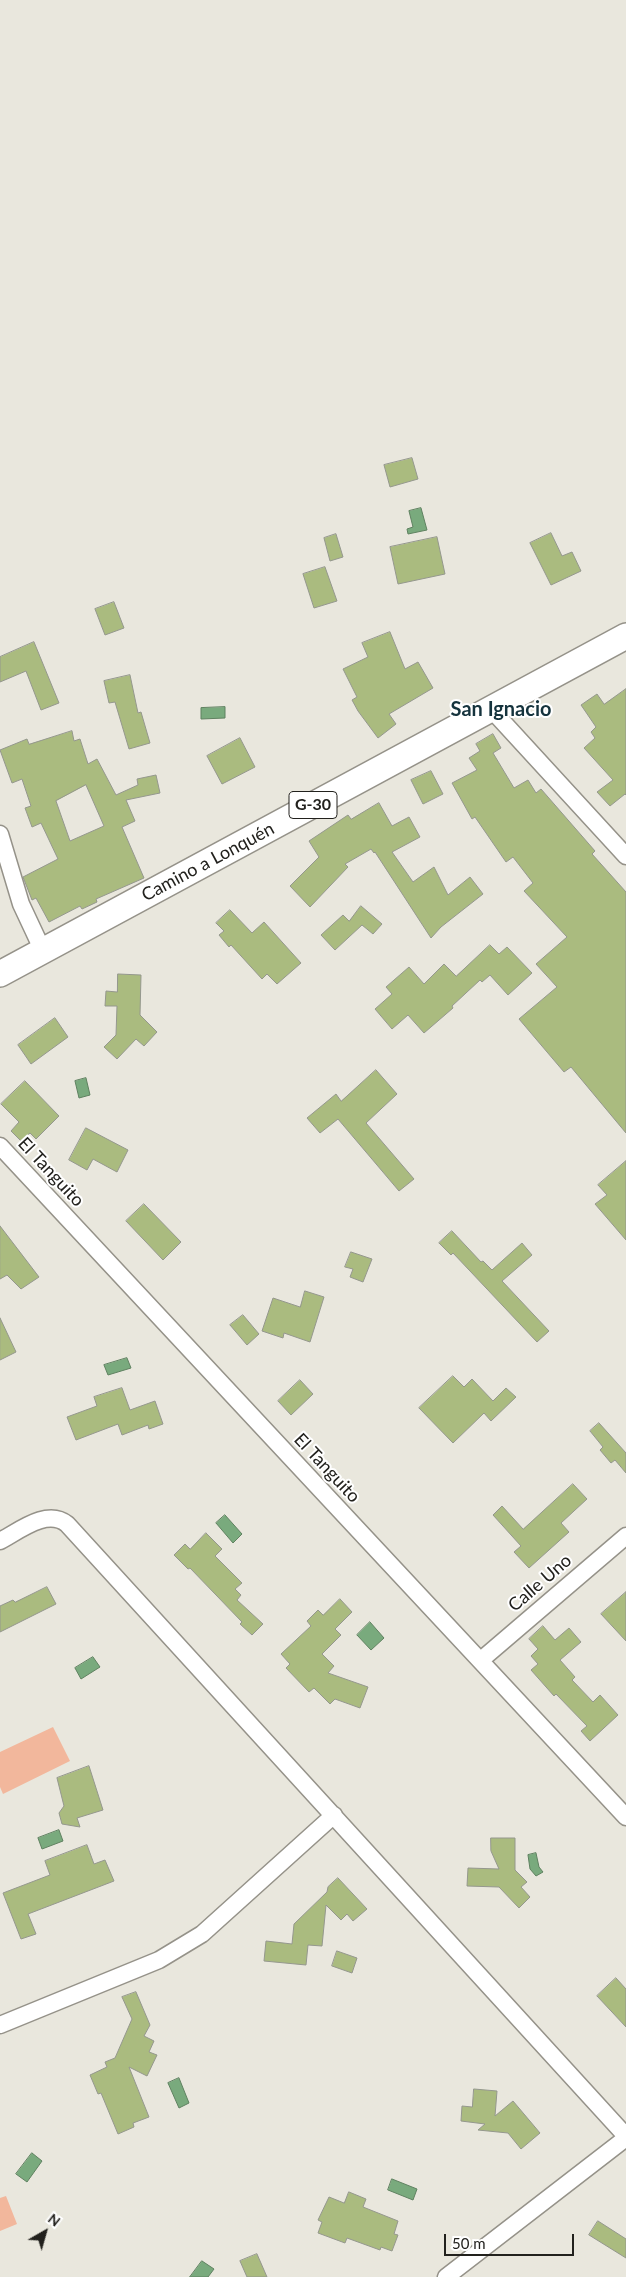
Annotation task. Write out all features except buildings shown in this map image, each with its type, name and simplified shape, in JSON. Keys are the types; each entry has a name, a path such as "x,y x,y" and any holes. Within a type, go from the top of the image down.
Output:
{"main road":[{"name":"Camino a Lonquén","path":"0,974 626,636"}],"street":[{"path":"491,709 626,856"},
{"path":"0,834 21,904 43,951"},
{"name":"El Tanguito","path":"0,1146 626,1817"},
{"path":"0,1541 44,1518 56,1517 67,1524 626,2137 446,2277"},
{"name":"Calle Uno","path":"481,1660 626,1536"},
{"path":"0,2025 159,1960 186,1945 202,1934 334,1815"}],"shaded area":[{"path":"421,508 427,530 408,534 407,529 413,527 409,511"},
{"path":"225,707 225,718 201,719 201,708"},
{"path":"86,1078 90,1095 79,1098 75,1081"},
{"path":"127,1358 131,1368 108,1375 104,1365"},
{"path":"225,1515 242,1534 233,1543 216,1523"},
{"path":"370,1622 384,1638 371,1650 357,1635"},
{"path":"93,1657 100,1667 81,1679 75,1668"},
{"path":"53,1727 70,1761 3,1794 0,1787 0,1752"},
{"path":"59,1830 63,1841 42,1849 38,1838"},
{"path":"536,1853 539,1867 543,1872 536,1876 530,1869 528,1855"},
{"path":"179,2078 189,2103 179,2108 168,2083"},
{"path":"32,2153 42,2161 27,2182 16,2174"},
{"path":"392,2179 417,2189 413,2200 388,2190"},
{"path":"6,2196 17,2224 0,2231 0,2198"},
{"path":"202,2261 214,2269 208,2277 190,2277"}],"district":[{"name":"San Ignacio","path":"501,710"}]}
